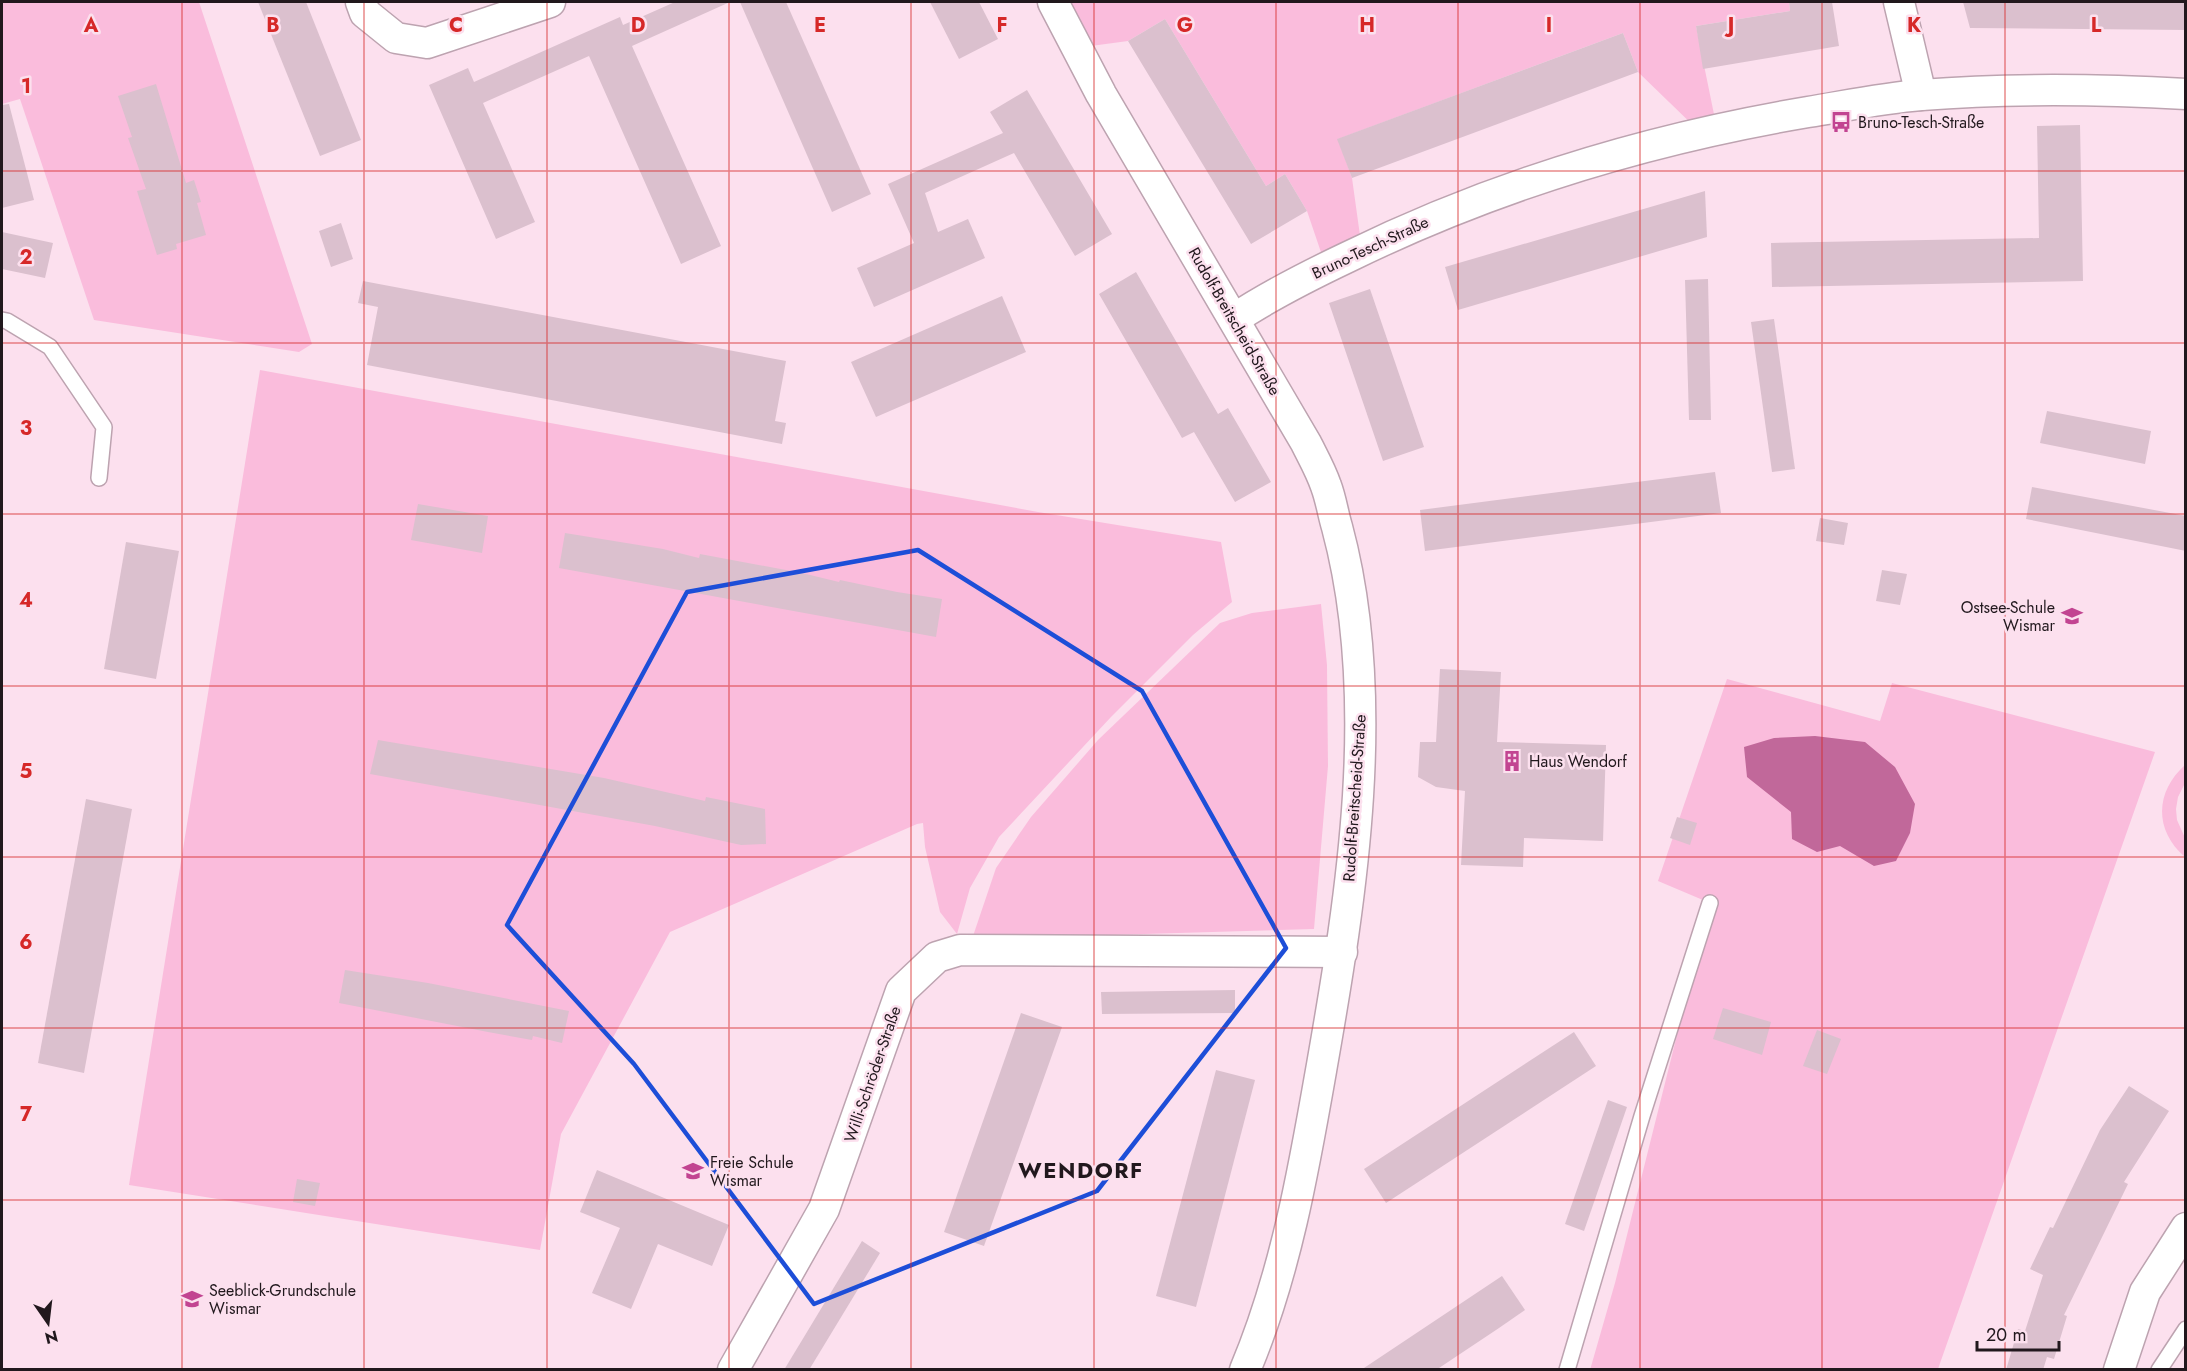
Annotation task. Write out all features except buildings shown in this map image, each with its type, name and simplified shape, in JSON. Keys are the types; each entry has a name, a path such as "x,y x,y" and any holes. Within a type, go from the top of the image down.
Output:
{"street":[{"path":"362,2 365,13 396,38 427,42 550,2"},
{"name":"Rudolf-Breitscheid-Straße","path":"1053,2 1101,94 1311,453 1326,486 1347,563 1358,645 1360,754 1342,952 1294,1210 1256,1342 1245,1370"},
{"path":"1899,2 1921,95"},
{"name":"Bruno-Tesch-Straße","path":"1234,319 1273,294 1412,226 1480,199 1552,173 1621,152 1717,129 1886,99 1921,95 2026,89 2186,94"},
{"name":"Willi-Schröder-Straße","path":"733,1370 824,1209 901,991 937,957 960,950 1342,952"},
{"path":"2119,1370 2145,1292 2186,1228"}],"lane":[{"path":"2,320 50,347 104,428 99,478"},
{"path":"1567,1370 1642,1116 1710,903"},
{"path":"2158,1370 2186,1329"}],"highlighted area":[{"path":"918,550 1142,691 1286,948 1097,1191 814,1304 634,1064 507,925 687,592"}],"shaded area":[{"path":"2,2 199,2 312,344 299,352 94,320 20,99 2,104"},
{"path":"1053,2 1789,2 1790,11 1696,26 1717,129 1700,132 1638,72 1623,33 1338,139 1352,178 1362,250 1326,267 1307,211 1285,174 1266,186 1165,19 1128,41 1076,48"},
{"path":"260,370 1038,512 1221,542 1232,602 1193,635 1111,717 999,837 970,888 957,934 940,912 925,847 923,823 670,932 561,1134 540,1250 129,1185"},
{"path":"1321,604 1327,665 1328,766 1314,929 972,939 996,868 1031,817 1098,740 1220,623 1252,613"},
{"path":"1727,679 1880,721 1892,683 2155,752 1938,1369 1590,1370 1615,1283 1710,903 1658,881"},
{"path":"1815,736 1865,742 1895,767 1915,804 1910,833 1896,861 1874,866 1840,846 1817,852 1792,839 1791,812 1747,777 1744,747 1774,738"},
{"path":"2185,765 2185,783 2178,797 2176,809 2177,820 2185,838 2185,857 2168,835 2163,823 2162,811 2168,787"}],"place":[{"name":"Bruno-Tesch-Straße","path":"1841,122"},
{"name":"Ostsee-Schule Wismar","path":"2072,616"},
{"name":"Haus Wendorf","path":"1512,761"},
{"name":"Freie Schule Wismar","path":"693,1171"},
{"name":"Seeblick-Grundschule Wismar","path":"192,1299"}],"district":[{"name":"WENDORF","path":"1081,1170"}]}
